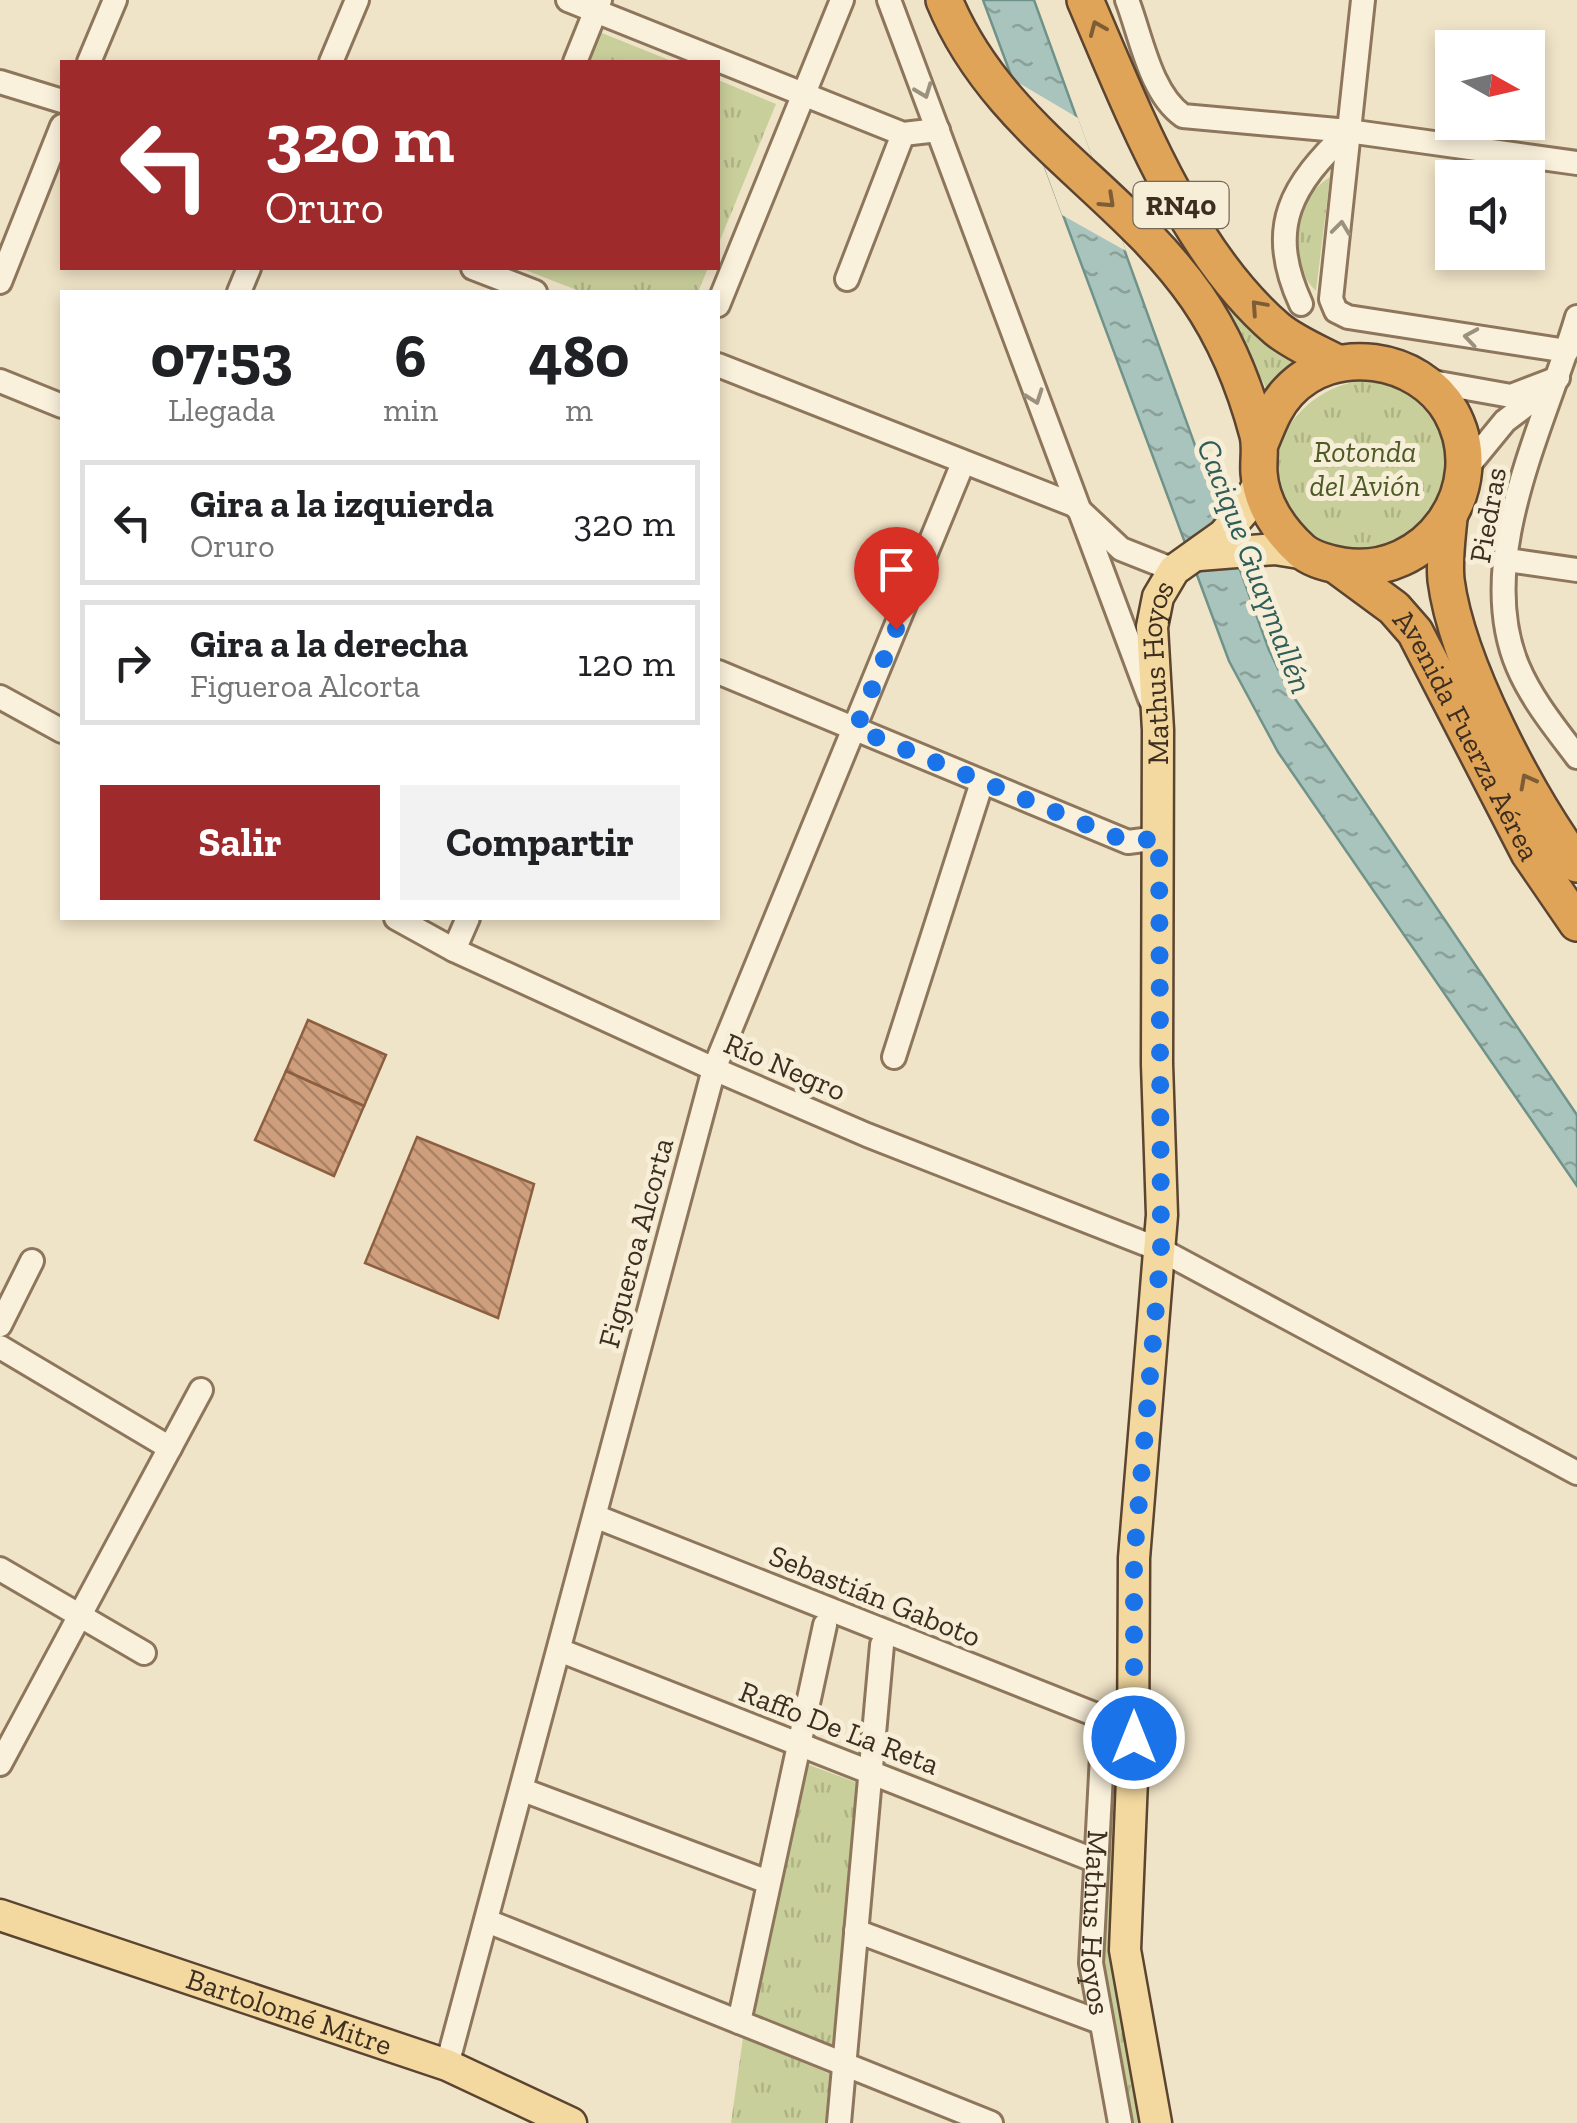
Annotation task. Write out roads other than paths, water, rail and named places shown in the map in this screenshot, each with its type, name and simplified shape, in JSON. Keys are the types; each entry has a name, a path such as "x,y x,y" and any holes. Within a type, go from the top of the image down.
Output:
{"highway":[{"name":"RN40","path":"944,0 980,68 1006,104 1142,234 1189,287 1220,334 1238,372 1260,444 1260,484 1269,510 1321,560"},
{"name":"RN40","path":"1085,0 1160,170 1194,227 1278,329 1337,364"},
{"path":"1260,444 1274,409 1291,388 1337,364 1369,361 1396,366 1420,379 1454,420 1464,472 1449,518 1420,550 1400,560 1358,568 1321,560"},
{"name":"Avenida Fuerza Aérea","path":"1449,518 1446,580 1458,631 1499,728 1577,864"},
{"name":"Avenida Fuerza Aérea","path":"1321,560 1394,608 1415,632 1530,853 1577,923"}],"main road":[{"name":"Mathus Hoyos","path":"1156,2123 1124,1950 1119,1718 1161,1250 1158,720 1152,627 1158,597 1186,561 1232,540 1260,484"},
{"path":"1232,540 1321,560"},
{"name":"Bartolomé Mitre","path":"0,1915 448,2065 569,2123"}],"street":[{"path":"90,60 115,0"},
{"path":"332,60 357,0"},
{"path":"568,0 598,6 802,95 903,134 938,130"},
{"path":"720,300 842,0"},
{"path":"889,0 1074,505 1158,720"},
{"path":"1128,0 1160,88 1171,107 1183,116 1348,131 1577,163"},
{"path":"1363,0 1348,131 1350,155 1332,300 1336,310 1565,366"},
{"path":"575,60 598,6"},
{"path":"0,82 60,100"},
{"path":"0,282 60,131"},
{"path":"1301,304 1291,282 1285,251 1288,211 1307,170 1348,131"},
{"path":"847,278 903,134"},
{"path":"484,275 530,290"},
{"name":"Piedras","path":"1577,317 1565,366 1517,485 1506,602 1516,663 1577,758"},
{"path":"720,366 1074,505 1121,549 1186,561"},
{"path":"1420,379 1512,396 1565,366"},
{"name":"Piedras","path":"1464,472 1504,421 1565,366"},
{"path":"0,380 60,405"},
{"name":"Figueroa Alcorta","path":"448,2065 714,1069 963,463"},
{"path":"1507,560 1577,570"},
{"path":"720,673 1128,842 1159,838"},
{"path":"0,697 60,728"},
{"path":"894,1057 982,782"},
{"name":"Río Negro","path":"400,920 454,950 714,1069 867,1135 1161,1250 1577,1473"},
{"path":"454,950 467,920"},
{"path":"0,1326 32,1261"},
{"path":"3,1355 170,1448"},
{"path":"0,1764 201,1390"},
{"name":"Sebastián Gaboto","path":"597,1516 1119,1718"},
{"path":"0,1569 81,1613 144,1654"},
{"path":"739,2022 825,1625"},
{"path":"838,2123 874,1774 882,1645"},
{"name":"Raffo De La Reta","path":"560,1650 1096,1861"},
{"name":"Mathus Hoyos","path":"1119,1718 1096,1861 1091,1963 1120,2123"},
{"path":"523,1790 768,1882"},
{"path":"487,1921 991,2123"},
{"path":"856,1932 1100,2022"}],"water":[{"path":"983,0 1034,0 1269,650 1287,687 1577,1115 1577,1186 1278,752 1229,661"}],"park label":[{"name":"Rotonda del Avión","path":"1365,469"}],"water label":[{"name":"Cacique Guaymallén","path":"1255,566"}]}
